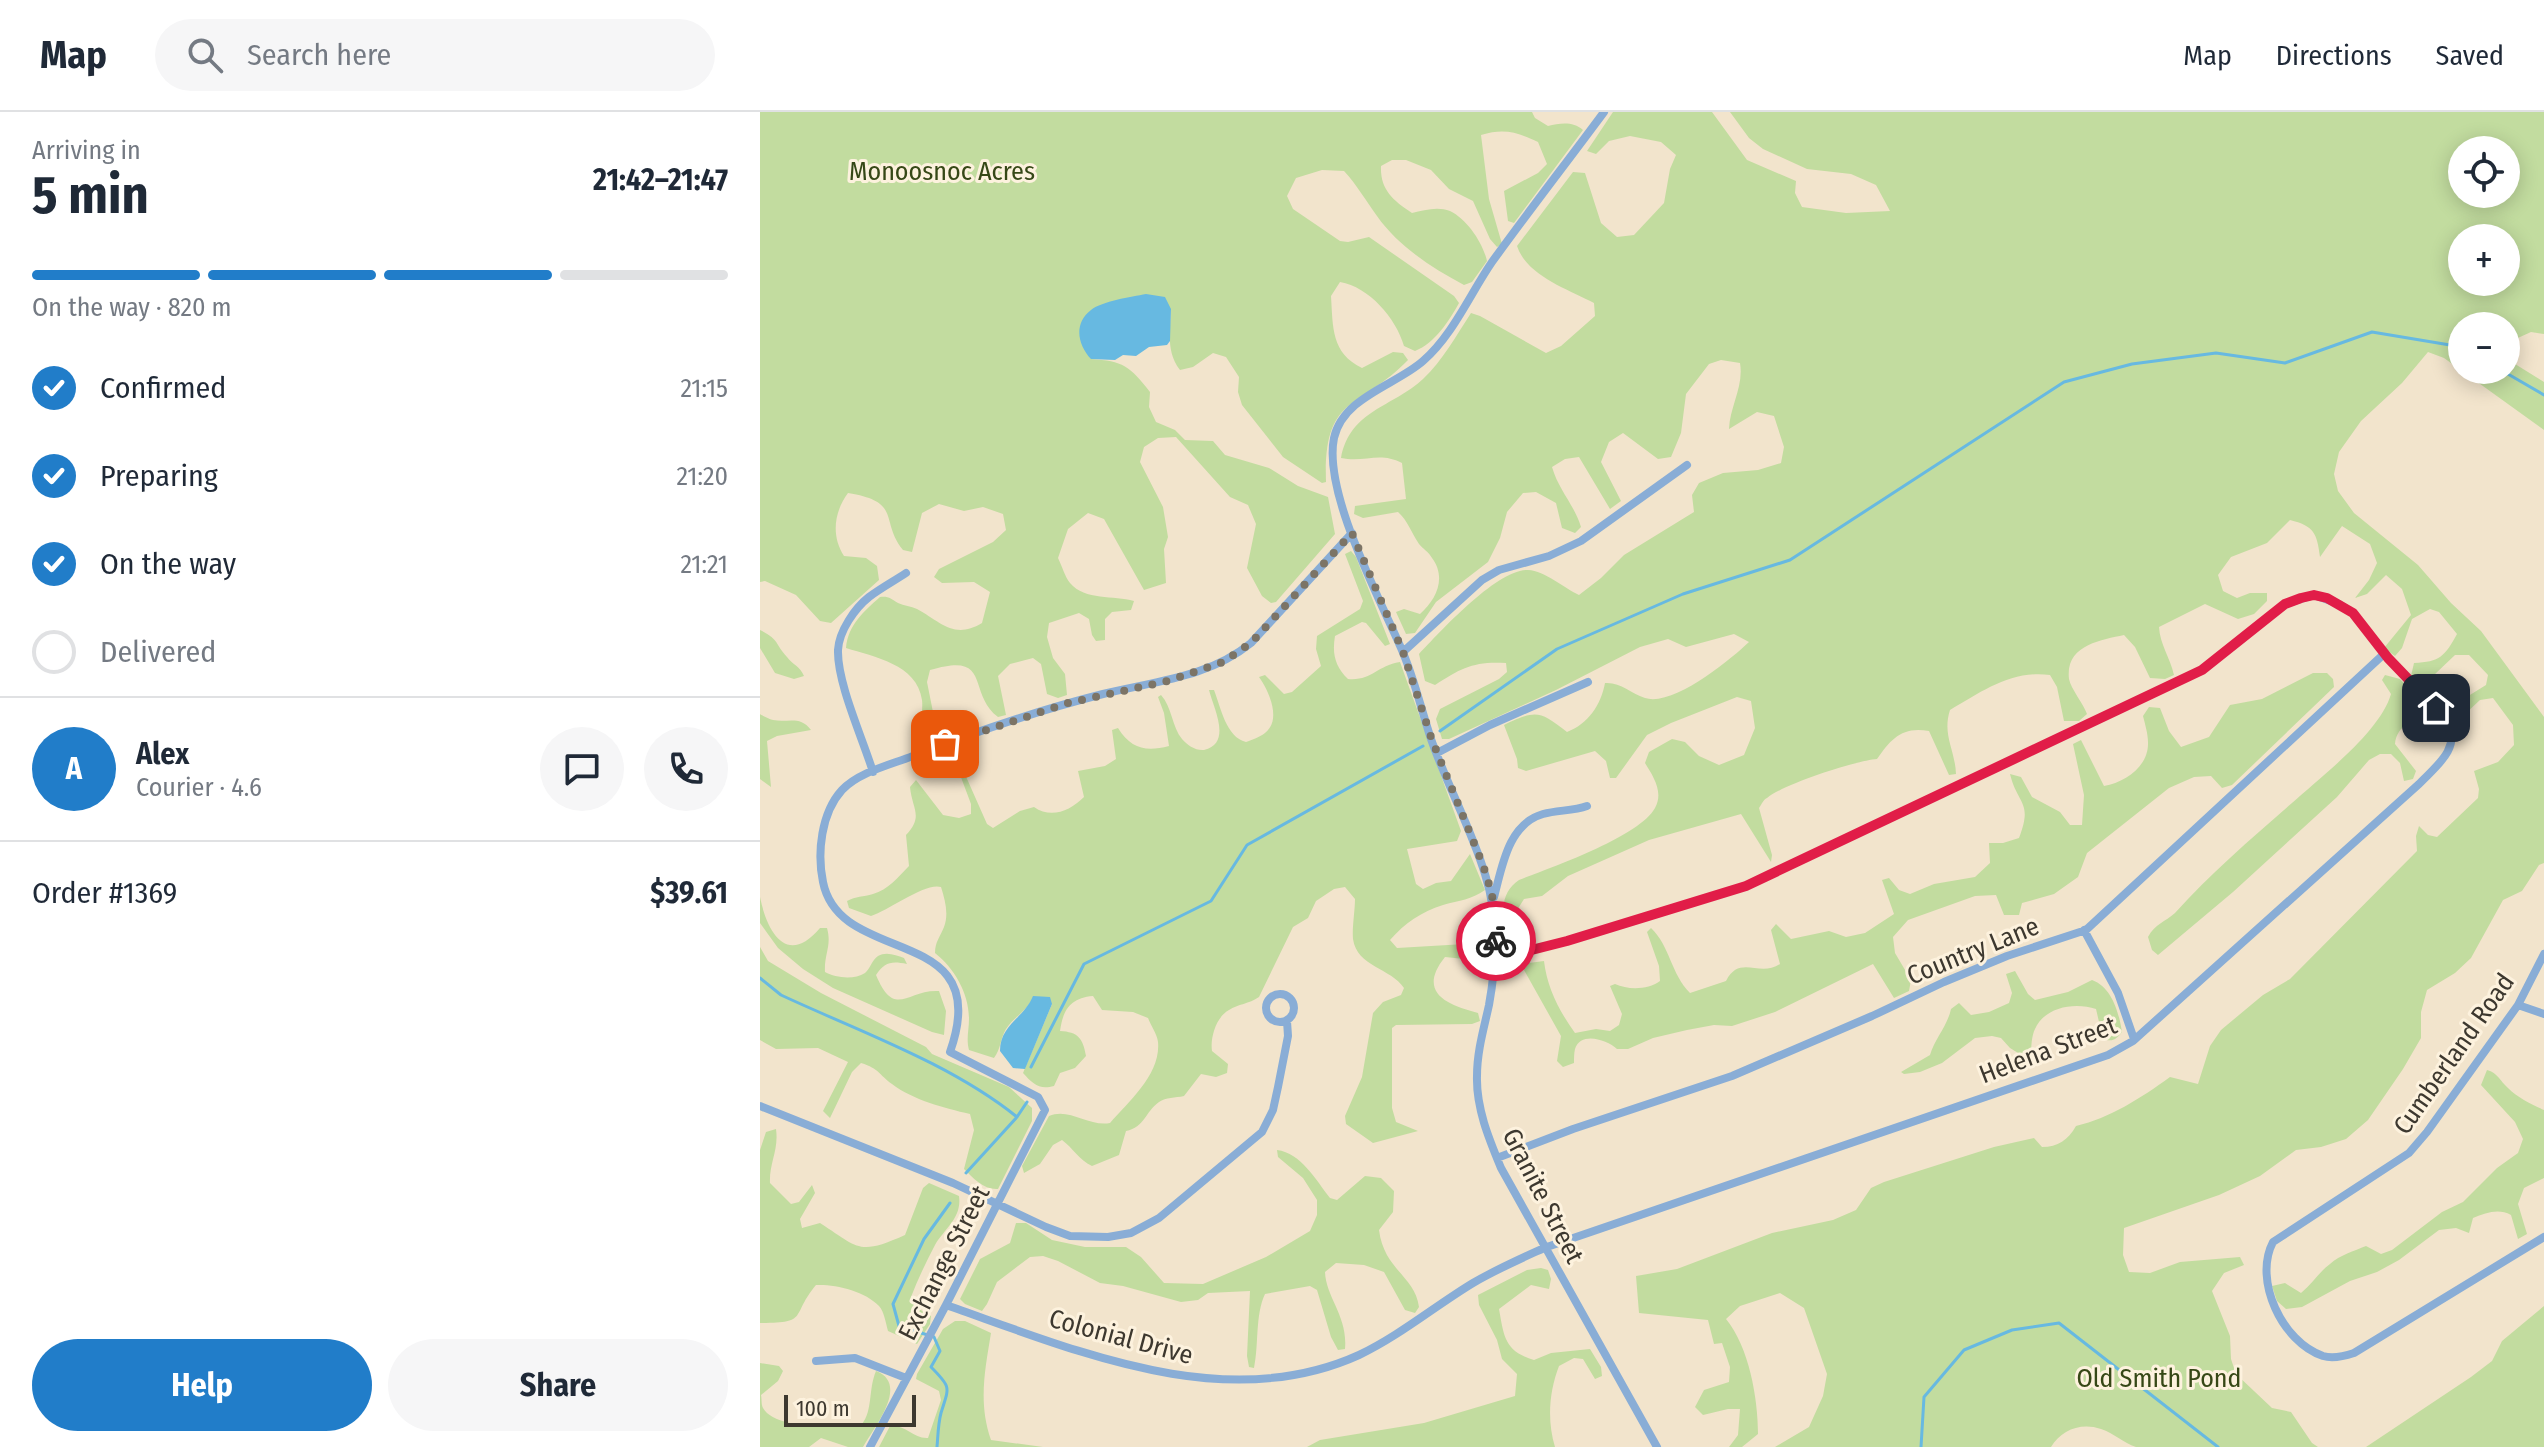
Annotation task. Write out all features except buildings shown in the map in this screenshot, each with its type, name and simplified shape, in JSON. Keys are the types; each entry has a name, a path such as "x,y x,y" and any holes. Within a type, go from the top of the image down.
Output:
{"street":[{"name":"Granite Street","path":"1604,112 1423,362 1355,405 1335,435 1332,461 1352,533 1403,652 1437,753 1483,865 1493,902 1496,959 1476,1077 1480,1107 1497,1158 1657,1447"},
{"path":"1403,652 1482,580 1499,570 1549,556 1581,541 1687,465"},
{"path":"906,573 868,598 852,616 838,649 846,689 873,772 1025,716 1104,693 1168,681 1223,662 1251,643 1352,533"},
{"name":"Helena Street","path":"1496,959 1580,938 1746,886 2202,670 2285,604 2301,598 2314,595 2327,598 2353,613 2448,722 2453,732 2446,756 2419,784 2134,1039 2108,1055 1919,1117 1546,1247"},
{"name":"Country Lane","path":"1497,1158 1732,1076 1944,982 2084,930 2385,653"},
{"path":"1437,753 1490,725 1588,682"},
{"name":"Exchange Street","path":"870,1447 1045,1110 1038,1097 950,1052 960,1010 955,987 938,967 910,949 864,930 840,916 825,894 821,872 824,823 842,790 855,779 873,772"},
{"path":"1493,902 1505,857 1513,838 1524,824 1543,814 1587,806"},
{"path":"2084,930 2118,993 2134,1039"},
{"name":"Cumberland Road","path":"2544,954 2518,1005 2409,1153 2273,1242 2266,1255 2264,1272 2277,1313 2307,1348 2325,1357 2342,1356 2354,1353 2544,1237"},
{"path":"2518,1005 2544,1014"},
{"path":"760,1106 998,1203 1046,1227 1070,1236 1108,1237 1147,1226 1262,1132 1273,1110 1288,1036 1287,1021"},
{"name":"Colonial Drive","path":"946,1305 1099,1355 1172,1373 1196,1378 1262,1378 1328,1367 1361,1354 1473,1283 1546,1247"},
{"path":"816,1361 855,1358 906,1378"}],"green space":[{"name":"Monoosnoc Acres","path":"760,112 1532,112 1535,118 1548,126 1571,124 1583,130 1514,223 1508,221 1504,191 1538,173 1547,164 1538,142 1504,132 1481,135 1489,199 1502,244 1497,247 1490,239 1473,201 1449,189 1431,170 1406,160 1392,160 1381,166 1385,188 1405,208 1412,213 1436,209 1450,211 1473,232 1487,261 1472,282 1464,285 1405,247 1385,227 1344,171 1322,170 1296,178 1287,196 1293,209 1340,241 1369,237 1454,296 1459,303 1435,337 1415,351 1404,346 1395,325 1380,305 1361,290 1340,282 1331,296 1336,338 1344,355 1362,368 1393,352 1403,353 1408,360 1338,417 1327,453 1326,482 1322,483 1283,457 1242,405 1238,392 1239,377 1226,357 1213,353 1193,367 1180,370 1171,349 1171,309 1091,359 1118,363 1137,376 1150,392 1149,407 1156,422 1175,430 1185,440 1213,441 1225,455 1269,468 1298,486 1328,497 1335,534 1276,602 1271,603 1262,596 1247,568 1256,524 1248,505 1230,497 1176,437 1158,438 1144,447 1140,462 1163,507 1168,537 1164,549 1166,583 1144,590 1104,519 1088,513 1068,529 1058,558 1065,575 1076,589 1084,593 1134,601 1131,610 1112,612 1105,619 1105,640 1096,641 1089,619 1079,613 1049,623 1047,637 1053,658 1065,674 1067,695 1058,698 1047,694 1041,664 1033,658 1010,664 998,676 1006,715 998,717 988,707 971,670 963,666 950,666 930,670 927,682 937,732 929,733 921,726 922,700 912,678 893,664 846,648 847,640 853,625 880,597 915,608 955,629 972,628 982,623 990,592 974,582 942,583 934,577 939,569 993,542 1006,530 1003,514 983,507 964,511 939,504 922,513 912,552 903,550 883,507 876,501 848,493 837,516 837,540 844,556 866,558 877,566 879,580 831,623 820,621 796,595 765,581 760,582"},
{"name":"Old Smith Pond","path":"1613,112 1712,112 1747,160 1796,181 1795,193 1802,207 1846,213 1890,211 1876,185 1851,174 1807,169 1763,149 1749,138 1730,112 2544,112 2544,334 2531,332 2520,337 2520,312 2448,312 2448,361 2428,352 2402,383 2361,421 2339,452 2334,474 2338,491 2354,513 2418,565 2481,631 2544,717 2544,863 2539,865 2522,891 2503,900 2471,958 2455,973 2427,990 2421,1012 2421,1038 2368,1120 2346,1139 2321,1147 2296,1150 2260,1176 2219,1195 2124,1228 2123,1255 2129,1272 2150,1273 2180,1262 2240,1257 2244,1265 2224,1273 2212,1291 2230,1336 2231,1359 2236,1374 2272,1408 2291,1412 2318,1447 2136,1447 2106,1431 2086,1426 2066,1432 2051,1447 1775,1447 1809,1427 1823,1396 1827,1374 1804,1308 1780,1293 1740,1306 1726,1319 1741,1344 1751,1374 1758,1434 1742,1447 1729,1447 1738,1435 1740,1409 1703,1415 1695,1407 1704,1390 1729,1382 1730,1367 1722,1343 1714,1344 1708,1320 1639,1313 1636,1276 1677,1269 1772,1233 1833,1220 1856,1210 1871,1188 1884,1182 1994,1147 2034,1138 2042,1147 2058,1144 2076,1126 2125,1106 2170,1077 2198,1084 2210,1046 2221,1030 2263,995 2290,979 2417,851 2419,826 2428,835 2437,837 2478,798 2474,771 2498,762 2514,745 2513,725 2493,698 2480,700 2464,715 2455,710 2457,703 2486,685 2488,675 2469,655 2455,655 2434,675 2421,682 2411,676 2414,663 2441,656 2457,634 2439,612 2430,609 2412,619 2402,648 2395,656 2384,648 2411,615 2402,589 2386,575 2367,594 2355,598 2377,563 2370,544 2342,526 2320,557 2313,532 2290,520 2267,543 2231,557 2218,575 2223,591 2237,598 2250,593 2267,593 2267,601 2254,614 2238,619 2205,604 2159,627 2174,675 2165,679 2150,678 2135,647 2124,635 2095,642 2079,651 2069,668 2070,683 2087,714 2079,721 2064,721 2057,687 2050,675 2010,679 1950,710 1947,727 1956,774 1949,775 1929,731 1911,730 1892,740 1877,759 1820,774 1788,786 1766,799 1759,808 1772,855 1771,862 1741,814 1649,840 1568,876 1542,896 1524,899 1514,915 1504,915 1506,895 1519,880 1593,850 1646,819 1655,808 1658,796 1656,784 1645,763 1649,752 1672,739 1685,742 1699,756 1719,765 1744,755 1755,728 1751,701 1737,697 1647,735 1616,778 1610,778 1606,761 1595,751 1526,771 1518,768 1504,725 1537,715 1567,732 1592,713 1605,683 1621,686 1645,698 1670,696 1700,680 1749,642 1734,634 1686,647 1668,639 1640,647 1449,739 1442,739 1436,719 1440,709 1499,679 1507,672 1506,663 1468,667 1435,685 1425,681 1419,654 1485,590 1515,572 1534,571 1579,595 1624,555 1694,512 1692,495 1699,483 1723,473 1758,470 1781,463 1784,447 1774,416 1757,412 1729,429 1740,380 1740,363 1721,360 1709,364 1686,394 1681,433 1671,457 1658,459 1623,433 1609,442 1601,462 1621,501 1610,509 1579,457 1565,459 1552,467 1581,527 1575,533 1562,528 1556,503 1536,492 1523,493 1507,512 1500,538 1488,562 1436,602 1415,633 1406,634 1396,612 1404,609 1420,614 1426,608 1438,588 1436,566 1398,512 1363,518 1354,514 1355,506 1406,499 1402,463 1379,457 1341,458 1353,429 1374,411 1423,379 1449,348 1471,313 1546,353 1561,346 1595,316 1594,303 1539,274 1517,246 1573,172 1585,173 1601,223 1617,237 1634,235 1664,203 1670,169 1676,155 1661,142 1630,136 1609,141 1596,154 1587,151"},
{"path":"2520,367 2544,382 2544,430 2480,384 2520,384"},
{"path":"1351,551 1390,644 1385,646 1362,622 1335,636 1337,664 1348,679 1356,679 1400,662 1461,831 1457,841 1407,849 1416,884 1423,889 1451,881 1470,854 1485,890 1421,915 1390,940 1397,948 1482,943 1492,949 1492,958 1483,961 1445,957 1434,979 1439,995 1455,1006 1478,1013 1480,1021 1472,1024 1396,1025 1392,1028 1392,1108 1396,1122 1418,1131 1373,1143 1346,1124 1345,1116 1362,1077 1373,1013 1383,1002 1401,995 1404,988 1361,956 1353,939 1355,899 1345,887 1334,889 1316,901 1308,918 1293,927 1259,997 1224,1013 1217,1023 1212,1051 1228,1064 1227,1073 1216,1077 1201,1074 1184,1096 1159,1102 1141,1123 1126,1131 1119,1155 1092,1166 1062,1140 1053,1145 1040,1164 1024,1173 1022,1166 1049,1116 1064,1114 1110,1123 1142,1086 1158,1054 1157,1039 1148,1018 1133,1012 1102,1010 1093,996 1073,1002 1063,1017 1060,1031 1079,1037 1086,1056 1075,1068 1060,1073 1054,1086 1040,1087 1023,1073 1052,1004 1032,1000 1006,1029 994,1058 969,1050 968,1009 963,991 954,974 935,953 946,917 941,887 917,892 871,916 849,908 847,901 883,889 909,866 906,835 916,817 910,787 916,780 943,815 959,818 971,814 971,804 956,764 960,763 987,824 993,828 1020,811 1034,807 1054,813 1079,802 1084,797 1078,771 1105,766 1116,759 1112,730 1118,728 1128,741 1140,747 1153,749 1169,746 1158,697 1161,695 1179,734 1195,749 1204,750 1218,740 1219,724 1209,690 1214,690 1225,721 1239,739 1246,742 1263,734 1273,721 1273,713 1270,697 1259,677 1265,675 1284,694 1292,692 1321,666 1316,649 1317,636 1360,609 1363,601 1345,554"},
{"path":"760,630 774,639 804,676 794,679 775,673 760,648"},
{"path":"2313,673 2327,673 2333,679 2334,687 2232,785 2222,788 2211,776 2194,777 2169,788 2087,853 2078,877 2054,894 2022,903 2019,915 2004,915 1996,895 1975,896 1908,920 1893,937 1895,953 1911,980 1909,991 1894,998 1873,964 1775,1012 1732,1026 1714,1025 1687,1030 1653,1038 1628,1049 1617,1049 1601,1040 1583,1040 1578,1043 1574,1063 1563,1067 1557,1061 1561,1036 1524,970 1529,963 1544,961 1555,998 1575,1033 1596,1029 1610,1031 1619,1025 1622,1014 1610,986 1638,988 1660,981 1659,966 1647,932 1651,928 1690,993 1726,981 1737,969 1765,969 1780,964 1771,930 1776,924 1791,939 1829,931 1846,937 1865,933 1894,914 1882,880 1889,878 1899,890 1910,894 1934,884 1975,877 1990,863 1989,843 2019,838 2025,817 2010,774 2021,777 2032,797 2060,812 2070,825 2082,825 2084,795 2073,744 2081,740 2104,786 2112,784 2135,772 2145,758 2148,742 2143,716 2149,707 2160,708 2169,731 2181,747 2209,737 2230,705 2262,699"},
{"path":"2385,675 2400,679 2424,706 2396,737 2395,744 2416,771 2413,779 2404,781 2400,763 2391,754 2380,754 2369,760 2337,797 2158,955 2152,950 2148,937 2154,929 2363,738 2385,708 2391,694 2382,680"},
{"path":"760,714 773,720 798,721 811,730 777,736 767,741 771,787 760,779"},
{"path":"760,897 773,932 788,945 798,945 820,928 827,928 829,940 825,972 829,974 856,977 867,971 881,955 904,958 907,964 889,964 876,975 883,989 896,999 939,991 946,1011 944,1035 833,988 803,969 778,948 760,923"},
{"path":"760,947 768,961 821,993 926,1047 932,1054 1009,1087 1032,1108 1032,1121 998,1189 983,1185 964,1169 974,1130 970,1114 909,1095 867,1065 861,1063 852,1072 830,1118 823,1111 848,1062 818,1048 776,1049 760,1040"},
{"path":"2015,971 2035,1000 2068,992 2092,980 2099,983 2113,1002 2122,1032 2114,1040 2103,1039 2096,1009 2071,1006 2053,1011 2040,1021 2032,1040 2031,1061 2010,1048 2001,1038 1992,1036 1975,1038 1942,1063 1920,1072 1901,1072 1930,1055 1951,1009 1959,1003 1971,1015 1989,1012 2009,1003 2012,993 2006,974"},
{"path":"2487,1070 2516,1095 2544,1110 2544,1178 2524,1188 2518,1204 2527,1234 2518,1239 2511,1215 2497,1212 2483,1214 2473,1218 2469,1233 2456,1228 2439,1230 2399,1260 2377,1272 2350,1281 2302,1307 2286,1309 2277,1301 2272,1286 2285,1283 2301,1293 2326,1267 2343,1256 2366,1246 2381,1254 2392,1250 2442,1212 2463,1202 2497,1168 2518,1153 2523,1139 2515,1122 2481,1085"},
{"path":"776,1129 770,1183 791,1204 799,1202 812,1185 815,1193 800,1219 802,1228 820,1223 852,1243 877,1246 905,1235 923,1188 929,1183 959,1196 958,1211 935,1245 911,1297 919,1309 931,1316 930,1324 917,1344 888,1331 882,1311 873,1301 858,1292 832,1286 816,1285 793,1319 760,1323 760,1150 766,1132"},
{"path":"1277,1150 1301,1162 1330,1198 1337,1200 1365,1176 1381,1178 1394,1191 1393,1212 1379,1230 1387,1255 1416,1296 1419,1307 1415,1313 1405,1310 1384,1272 1364,1265 1336,1263 1325,1272 1343,1327 1345,1349 1338,1350 1331,1337 1317,1290 1310,1286 1265,1294 1260,1311 1254,1368 1249,1367 1247,1356 1250,1291 1208,1293 1198,1300 1181,1302 1100,1283 1043,1256 1030,1257 997,1282 982,1311 960,1299 980,1259 1010,1243 1016,1223 1026,1223 1052,1240 1085,1247 1126,1247 1141,1257 1164,1283 1203,1284 1266,1257 1310,1231 1317,1215 1317,1200 1303,1178 1278,1157"},
{"path":"1527,1270 1548,1270 1551,1279 1549,1289 1531,1285 1499,1309 1507,1341 1517,1352 1534,1360 1551,1353 1590,1349 1601,1367 1602,1376 1595,1379 1583,1359 1574,1358 1559,1366 1550,1406 1555,1447 1307,1447 1320,1440 1424,1423 1515,1396 1517,1374 1502,1359 1497,1340 1479,1305 1478,1295"},
{"path":"2544,1306 2544,1447 2366,1447 2492,1361 2502,1341"},
{"path":"955,1321 965,1321 991,1333 984,1400 991,1440 1043,1447 879,1447 890,1426 928,1438 941,1400 939,1391 916,1379 917,1374 943,1329"},
{"path":"760,1363 779,1366 783,1371 778,1381 761,1395 763,1408 770,1415 794,1424 862,1424 868,1412 876,1371 886,1377 890,1395 881,1418 863,1447 848,1447 821,1438 809,1447 760,1447"}],"water":[{"path":"1146,294 1165,297 1171,309 1170,341 1167,345 1149,347 1136,356 1123,355 1115,360 1091,359 1079,334 1085,316 1102,304"},
{"path":"1033,996 1050,997 1052,1004 1025,1069 1013,1068 1000,1051 1001,1042"}],"waterway":[{"path":"1440,731 1557,649 1683,594 1790,560 2064,382 2132,364 2216,353 2285,363 2372,332 2448,345"},
{"path":"2520,381 2544,395"},
{"path":"1031,1067 1084,964 1211,901 1247,845 1423,746"},
{"path":"760,978 781,995 963,1080 1017,1117"},
{"path":"966,1173 1027,1102"},
{"path":"937,1447 947,1388 931,1367 940,1351 934,1337 899,1326 893,1304 924,1239 950,1203"},
{"path":"1921,1447 1924,1397 1964,1350 2012,1330 2059,1323 2218,1447"}],"way so far":[{"path":"945,744 1068,703 1168,681 1223,662 1251,643 1352,533 1403,652 1432,740 1483,865 1492,894 1496,941"}],"route":[{"path":"1496,941 1496,959 1567,941 1746,886 2202,670 2285,604 2301,598 2314,595 2327,598 2353,613 2388,658 2436,708"}]}
